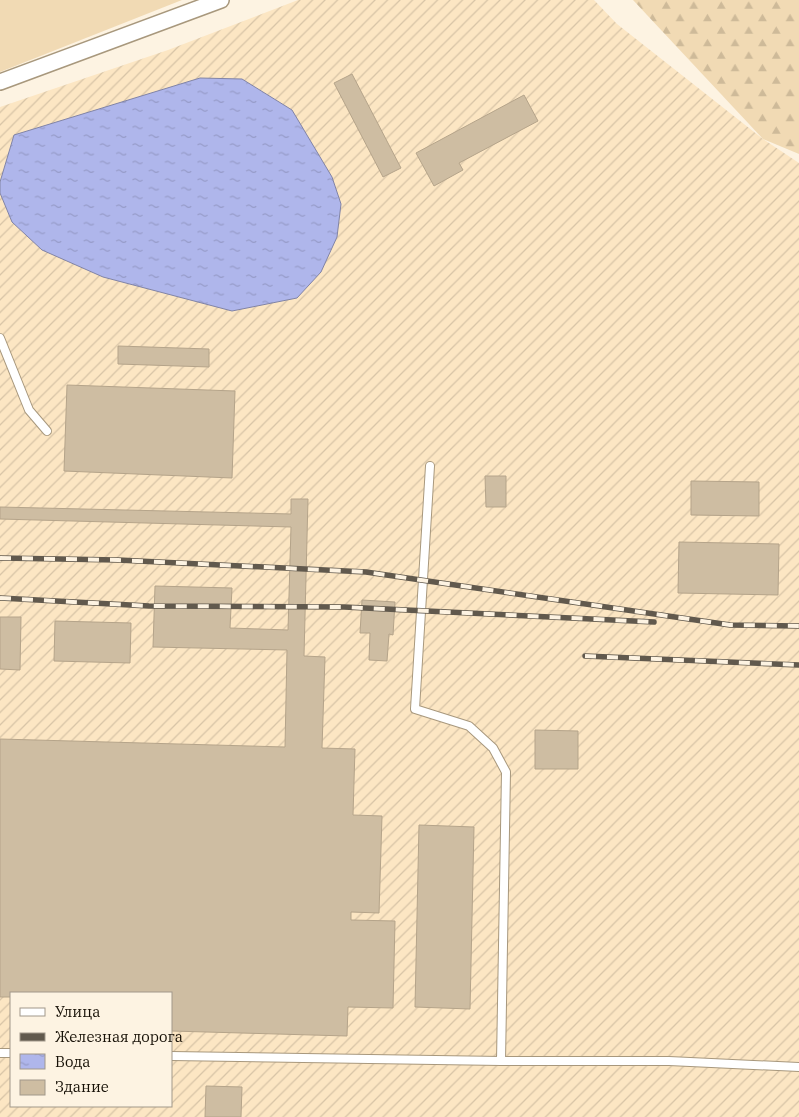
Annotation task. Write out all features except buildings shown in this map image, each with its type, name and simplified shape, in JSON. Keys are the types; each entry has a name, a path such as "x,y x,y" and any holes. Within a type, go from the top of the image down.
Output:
{"street":[{"path":"0,82 221,0"}],"lane":[{"path":"0,338 29,410 47,430"},
{"path":"430,466 415,709 469,726 493,748 506,772 500,1061"},
{"path":"172,1056 500,1061 669,1061 799,1067"}],"shaded area":[{"path":"298,0 594,0 617,24 763,139 799,163 799,1117 0,1117 0,107 168,50"}],"green space":[{"path":"0,0 182,0 0,72"},
{"path":"633,0 799,0 799,154 763,139"}],"water":[{"path":"200,78 242,79 292,110 332,177 341,204 337,237 321,272 297,298 232,311 103,277 42,250 12,222 0,193 0,182 14,135"}],"railway":[{"path":"0,558 118,560 366,572 730,625 799,626"},
{"path":"0,598 149,606 344,607 654,622"},
{"path":"585,656 799,665"}]}
